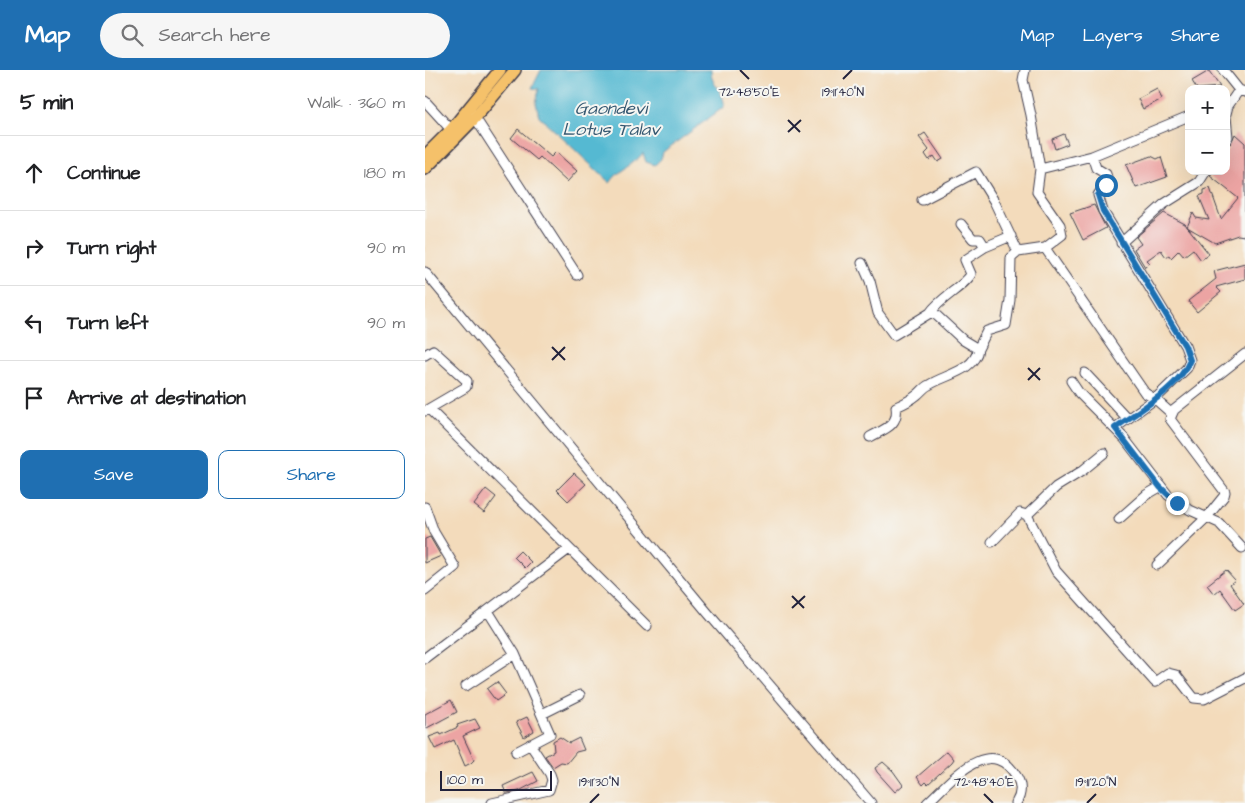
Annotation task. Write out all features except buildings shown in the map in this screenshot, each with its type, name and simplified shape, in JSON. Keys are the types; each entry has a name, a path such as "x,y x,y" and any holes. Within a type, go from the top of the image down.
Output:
{"main road":[{"path":"472,113 500,70"},
{"path":"425,170 472,113 515,70"},
{"path":"425,156 454,134"}],"street":[{"path":"869,437 894,424 898,417 897,407 918,395 929,385 972,362 987,331 1006,325 1010,300 1011,258 1019,252 1045,248 1062,235 1062,229 1037,192 1040,169 1023,80 1025,70"},
{"path":"1223,70 1242,91 1230,102"},
{"path":"425,101 454,134"},
{"path":"472,113 577,276"},
{"path":"1040,169 1092,156 1185,118"},
{"path":"1092,156 1096,168 1106,174 1108,181 1098,195 1100,204 1121,243 1185,346 1190,360 1187,368 1155,400 1115,428"},
{"path":"922,200 976,172 995,201 1019,252"},
{"path":"1121,243 1163,204 1199,182 1203,175"},
{"path":"961,224 973,239 980,239 985,248"},
{"path":"861,263 869,281 878,313 894,334 930,313 937,302 968,280 971,274 965,260 1011,236"},
{"path":"1045,248 1145,393 1172,414"},
{"path":"425,272 707,612 871,803"},
{"path":"930,313 935,314 963,340 978,349"},
{"path":"425,355 433,350 467,381 466,387 427,410 647,626"},
{"path":"1157,565 1207,518 1225,492 1170,419 1172,414 1174,410 1245,354"},
{"path":"1085,373 1128,419"},
{"path":"1071,381 1079,393 1115,428 1160,487 1177,503 1219,524 1243,548"},
{"path":"1027,515 1056,487 1082,471 1104,453"},
{"path":"1119,519 1146,495 1160,487"},
{"path":"425,507 434,532 455,567 425,591"},
{"path":"992,542 1019,513 1027,515 1056,571 1155,682 1169,673 1176,675 1194,698 1204,699 1245,678"},
{"path":"425,658 569,549"},
{"path":"488,611 515,654 550,734 516,752"},
{"path":"466,686 515,654"},
{"path":"542,714 579,695"},
{"path":"492,803 510,797 549,790 552,780 550,774 531,744"},
{"path":"927,803 971,764 989,758 1005,763 1019,781 1021,790 1016,803"}],"water":[{"name":"Gaondevi Lotus Talav","path":"541,70 711,70 713,80 723,97 724,107 663,152 661,159 655,165 646,162 643,153 610,183 539,116 536,103 539,89 532,88"}],"route":[{"path":"1106,185 1098,195 1103,211 1185,346 1190,360 1187,368 1155,400 1115,428 1160,487 1177,503"}]}
